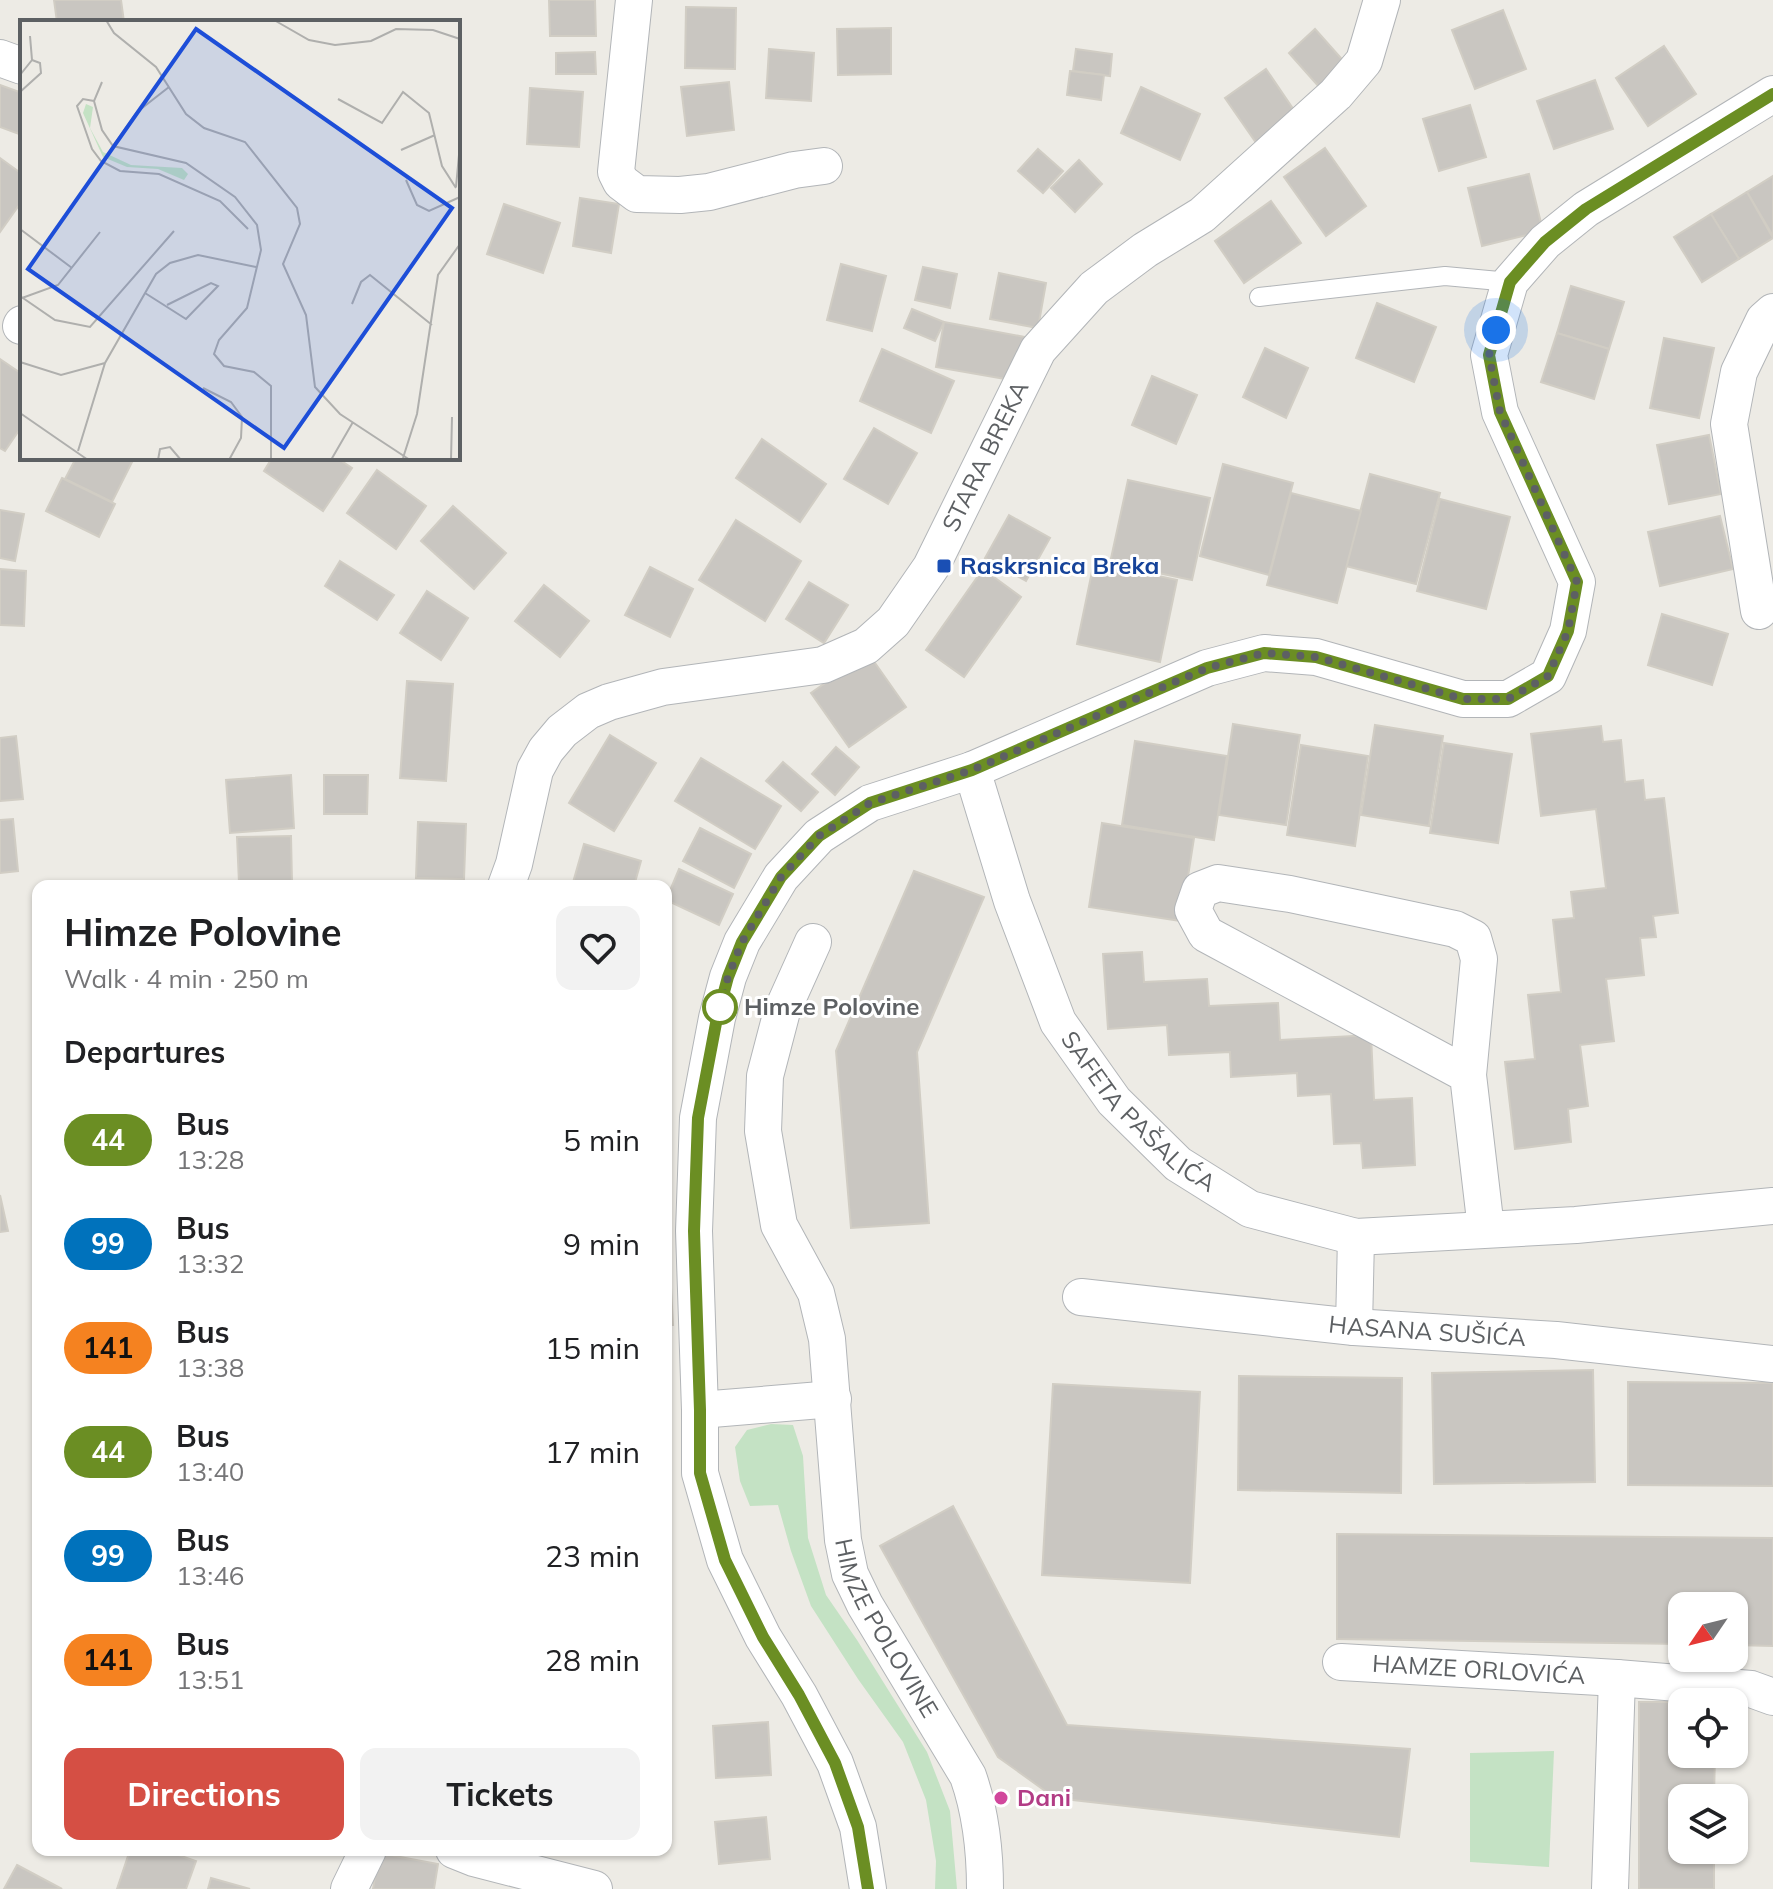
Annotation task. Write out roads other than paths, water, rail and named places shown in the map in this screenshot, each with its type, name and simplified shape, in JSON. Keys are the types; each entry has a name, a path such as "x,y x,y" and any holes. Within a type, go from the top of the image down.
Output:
{"street":[{"path":"634,0 616,172 628,189 647,195 709,192 794,170 824,166"},
{"name":"STARA BREKA","path":"508,880 535,770 562,731 588,711 663,687 823,665 866,646 893,622 931,567 1038,350 1094,288 1145,250 1202,215 1336,94 1364,61 1382,0"},
{"path":"0,58 20,65"},
{"path":"868,1889 858,1827 835,1763 799,1695 763,1637 725,1560 700,1473 694,1231 698,1118 717,1018 742,942 781,877 819,836 870,803 972,770 1207,668 1264,653 1316,657 1463,699 1508,699 1548,676 1568,631 1577,582 1500,412 1489,355 1510,282 1545,242 1586,209 1773,94"},
{"path":"1759,611 1729,424 1739,372 1764,320 1773,312"},
{"name":"SAFETA PAŠALIĆA","path":"972,770 1012,901 1058,1022 1114,1101 1178,1164 1250,1209 1356,1237 1576,1225 1773,1206"},
{"path":"1468,1075 1206,934 1193,910 1200,890 1218,883 1290,894 1455,929 1473,938 1479,959 1468,1075 1486,1229"},
{"name":"HIMZE POLOVINE","path":"813,942 779,1024 765,1076 763,1131 779,1225 816,1293 827,1339 843,1540 850,1574 865,1605 968,1776 982,1831 985,1889"},
{"path":"1354,1327 1356,1237"},
{"name":"HASANA SUŠIĆA","path":"1081,1297 1354,1327 1556,1340 1773,1364"},
{"path":"700,1410 833,1399"},
{"name":"HAMZE ORLOVIĆA","path":"1341,1662 1617,1678 1751,1689 1773,1697"},
{"name":"HAMZE ORLOVIĆA","path":"1610,1889 1617,1678"},
{"path":"349,1889 365,1856"},
{"path":"469,1856 594,1889"}],"lane":[{"path":"1259,297 1445,276 1510,282"}],"place":[{"name":"Raskrsnica Breka","path":"944,566"},
{"name":"Himze Polovine","path":"720,1007"},
{"name":"Dani","path":"1001,1798"}]}
